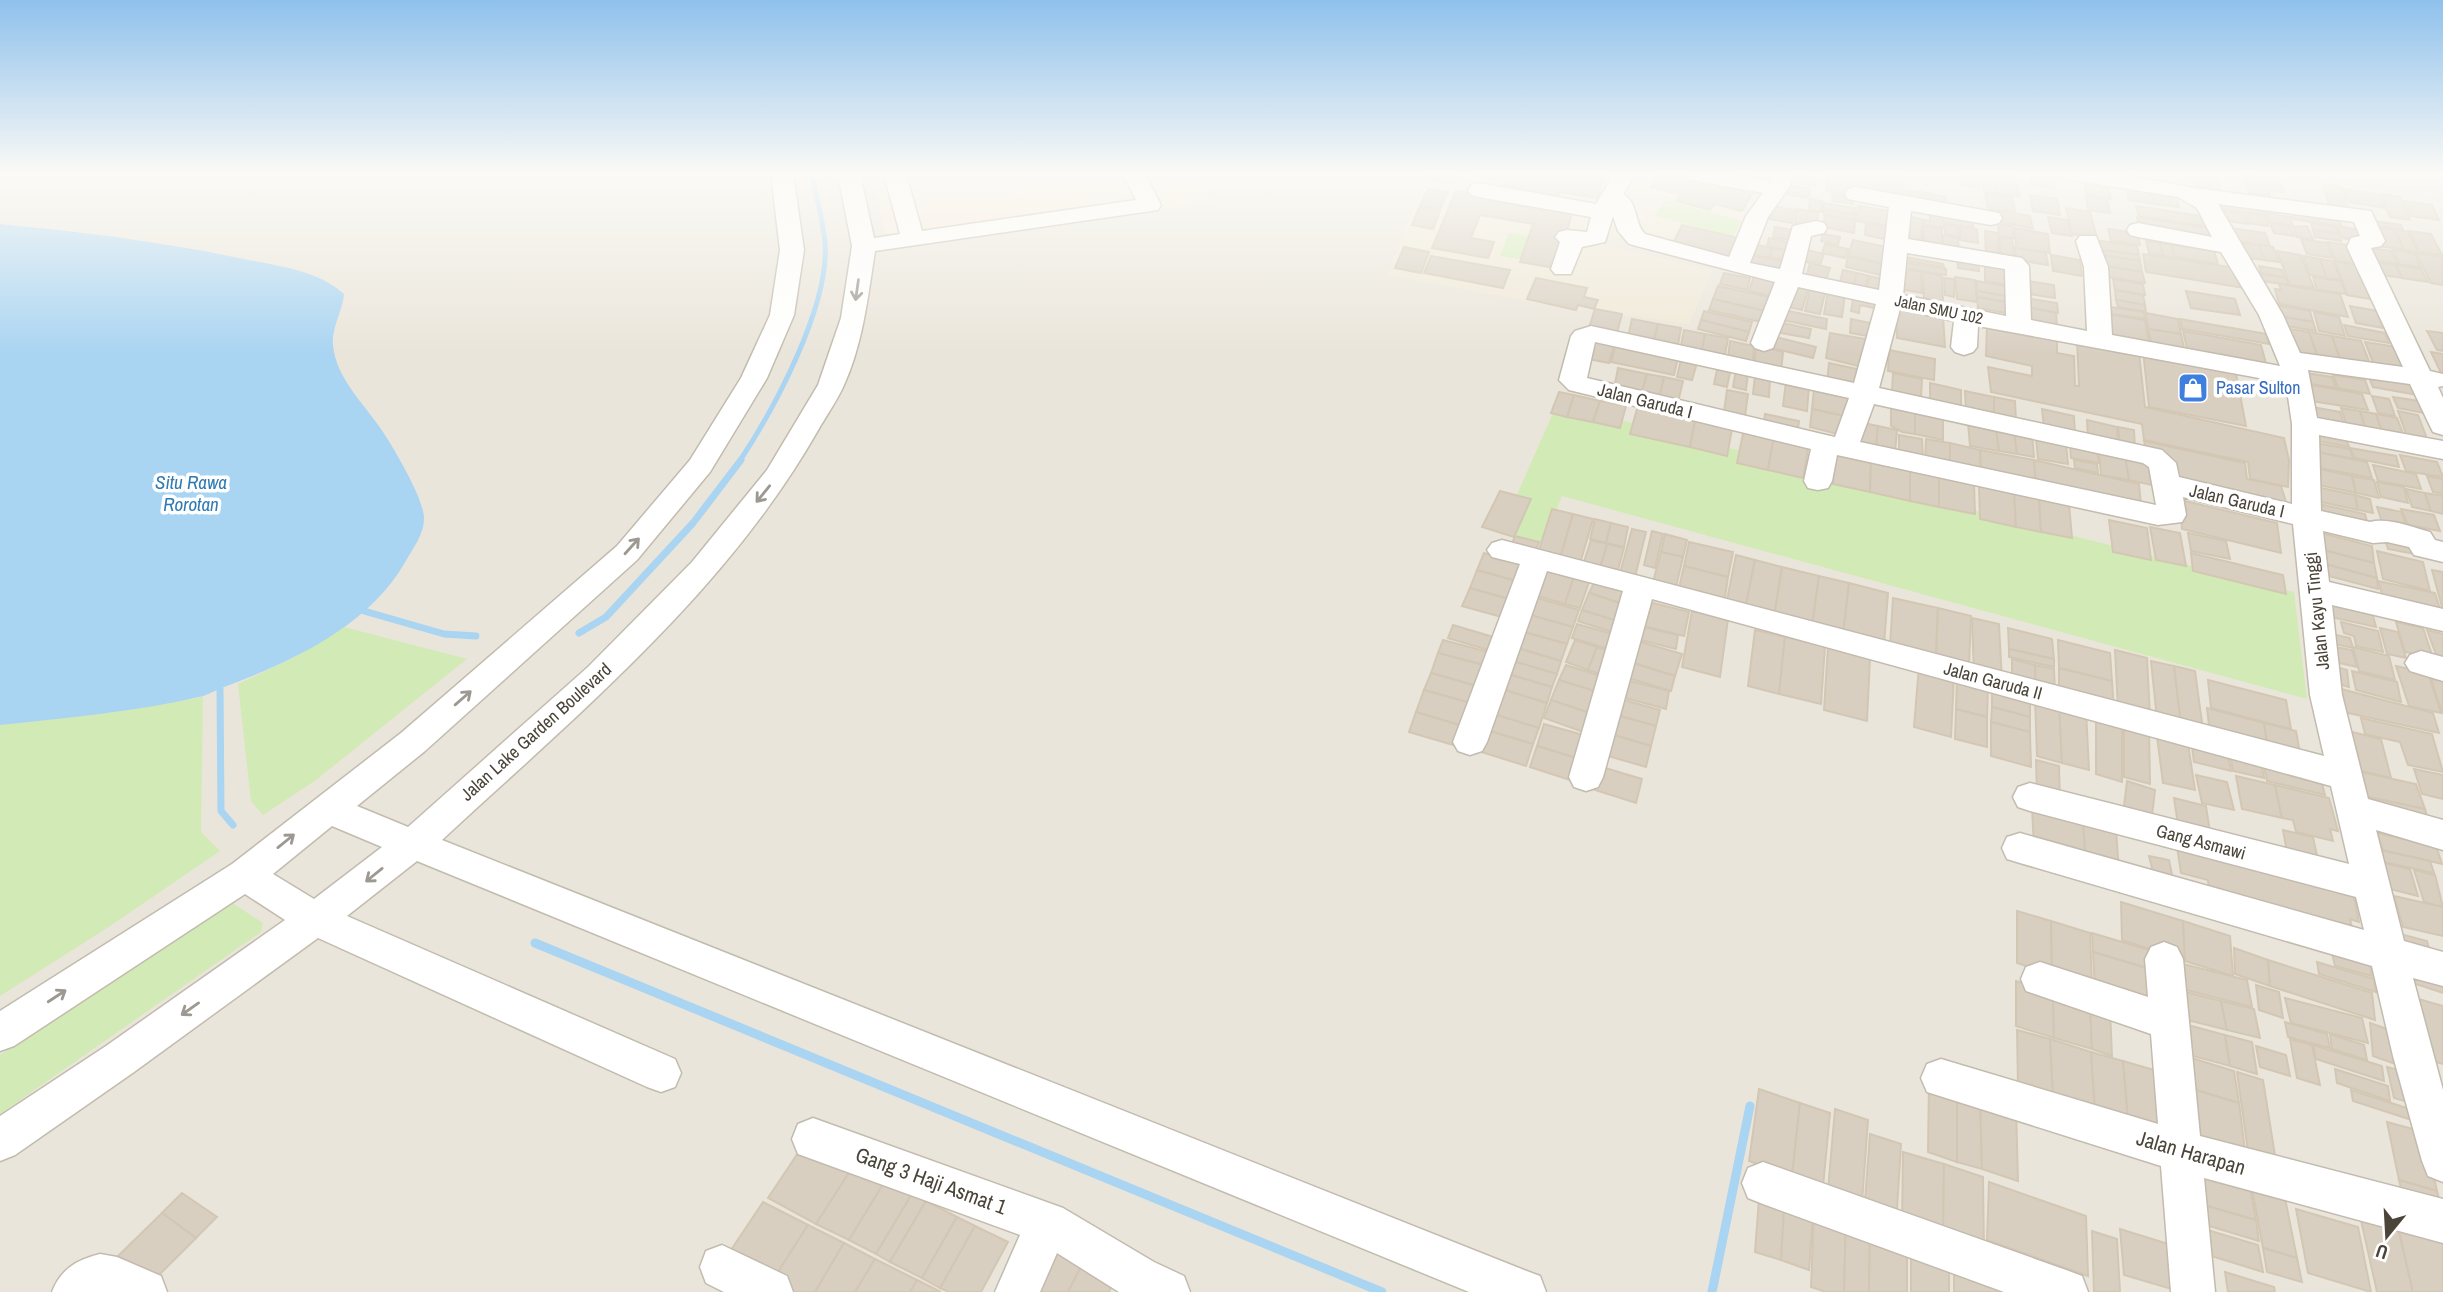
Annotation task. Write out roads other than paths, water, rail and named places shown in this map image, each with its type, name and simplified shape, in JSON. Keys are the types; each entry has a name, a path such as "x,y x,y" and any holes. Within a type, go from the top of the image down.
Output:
{"street":[{"path":"0,1033 245,875 413,742 627,553 700,466 754,378 782,315 792,250 790,234"},
{"name":"Jalan Lake Garden Boulevard","path":"0,1140 120,1059 315,919 414,843 599,676 703,569 778,476 831,385 853,318 864,246 862,234"},
{"path":"912,234 913,239"},
{"path":"864,246 946,234"},
{"path":"1563,269 1570,237 1591,240 1594,234"},
{"name":"Jalan SMU 102","path":"1632,234 1637,239 1737,267 2019,326 2295,368 2431,379"},
{"path":"1737,267 1750,234"},
{"path":"1764,343 1789,278 1800,234"},
{"path":"1818,481 1865,392 1890,299 1896,234"},
{"path":"2140,234 2229,247"},
{"name":"Jalan Kayu Tinggi","path":"2222,234 2270,315 2295,368 2305,424 2306,517 2326,695 2413,1056 2440,1142"},
{"path":"2370,234 2373,241 2359,243 2359,247 2431,379 2443,426"},
{"path":"2088,241 2096,267 2100,339"},
{"path":"1895,244 2014,263 2017,266 2019,326"},
{"path":"1964,348 1967,316"},
{"name":"Jalan Garuda I","path":"1596,335 1865,392 2152,456 2162,463 2172,514 2165,517 1835,446 1578,384 1572,380 1584,336 1596,335"},
{"path":"2305,424 2443,450"},
{"name":"Jalan Garuda I","path":"2166,484 2373,533 2379,534 2378,530 2420,539 2424,548 2443,552"},
{"name":"Jalan Garuda II","path":"1502,550 1640,586 2349,793 2443,835"},
{"path":"1470,742 1537,558"},
{"path":"1586,777 1640,586"},
{"path":"2315,590 2443,620"},
{"name":"Gang Asmawi","path":"2030,797 2372,886"},
{"path":"326,809 1524,1292"},
{"path":"2020,848 2443,969"},
{"path":"245,875 315,919 661,1073"},
{"path":"2164,959 2193,1292"},
{"path":"2040,979 2168,1022"},
{"name":"Jalan Harapan","path":"1941,1078 2180,1151 2443,1221"},
{"name":"Gang 3 Haji Asmat 1","path":"813,1139 1048,1223 1146,1287"},
{"path":"1763,1183 2066,1292"},
{"path":"1017,1292 1048,1223"},
{"path":"722,1267 771,1292"},
{"path":"74,1292 88,1279 99,1275 111,1277 145,1292"}],"water":[{"name":"Situ Rawa Rorotan","path":"0,234 94,234 153,243 297,270 334,286 344,294 333,339 335,358 353,392 390,442 423,511 419,539 388,587 346,626 322,642 271,668 204,696 125,711 0,725"}],"waterway":[{"path":"739,462 782,387 809,327 824,268 824,234"},
{"path":"579,633 606,617 693,523 741,460"},
{"path":"364,611 444,634 476,636"},
{"path":"220,689 221,811 233,825"},
{"path":"535,943 1382,1292"},
{"path":"1712,1292 1750,1106"}],"place":[{"name":"Pasar Sulton","path":"2193,388"}]}
